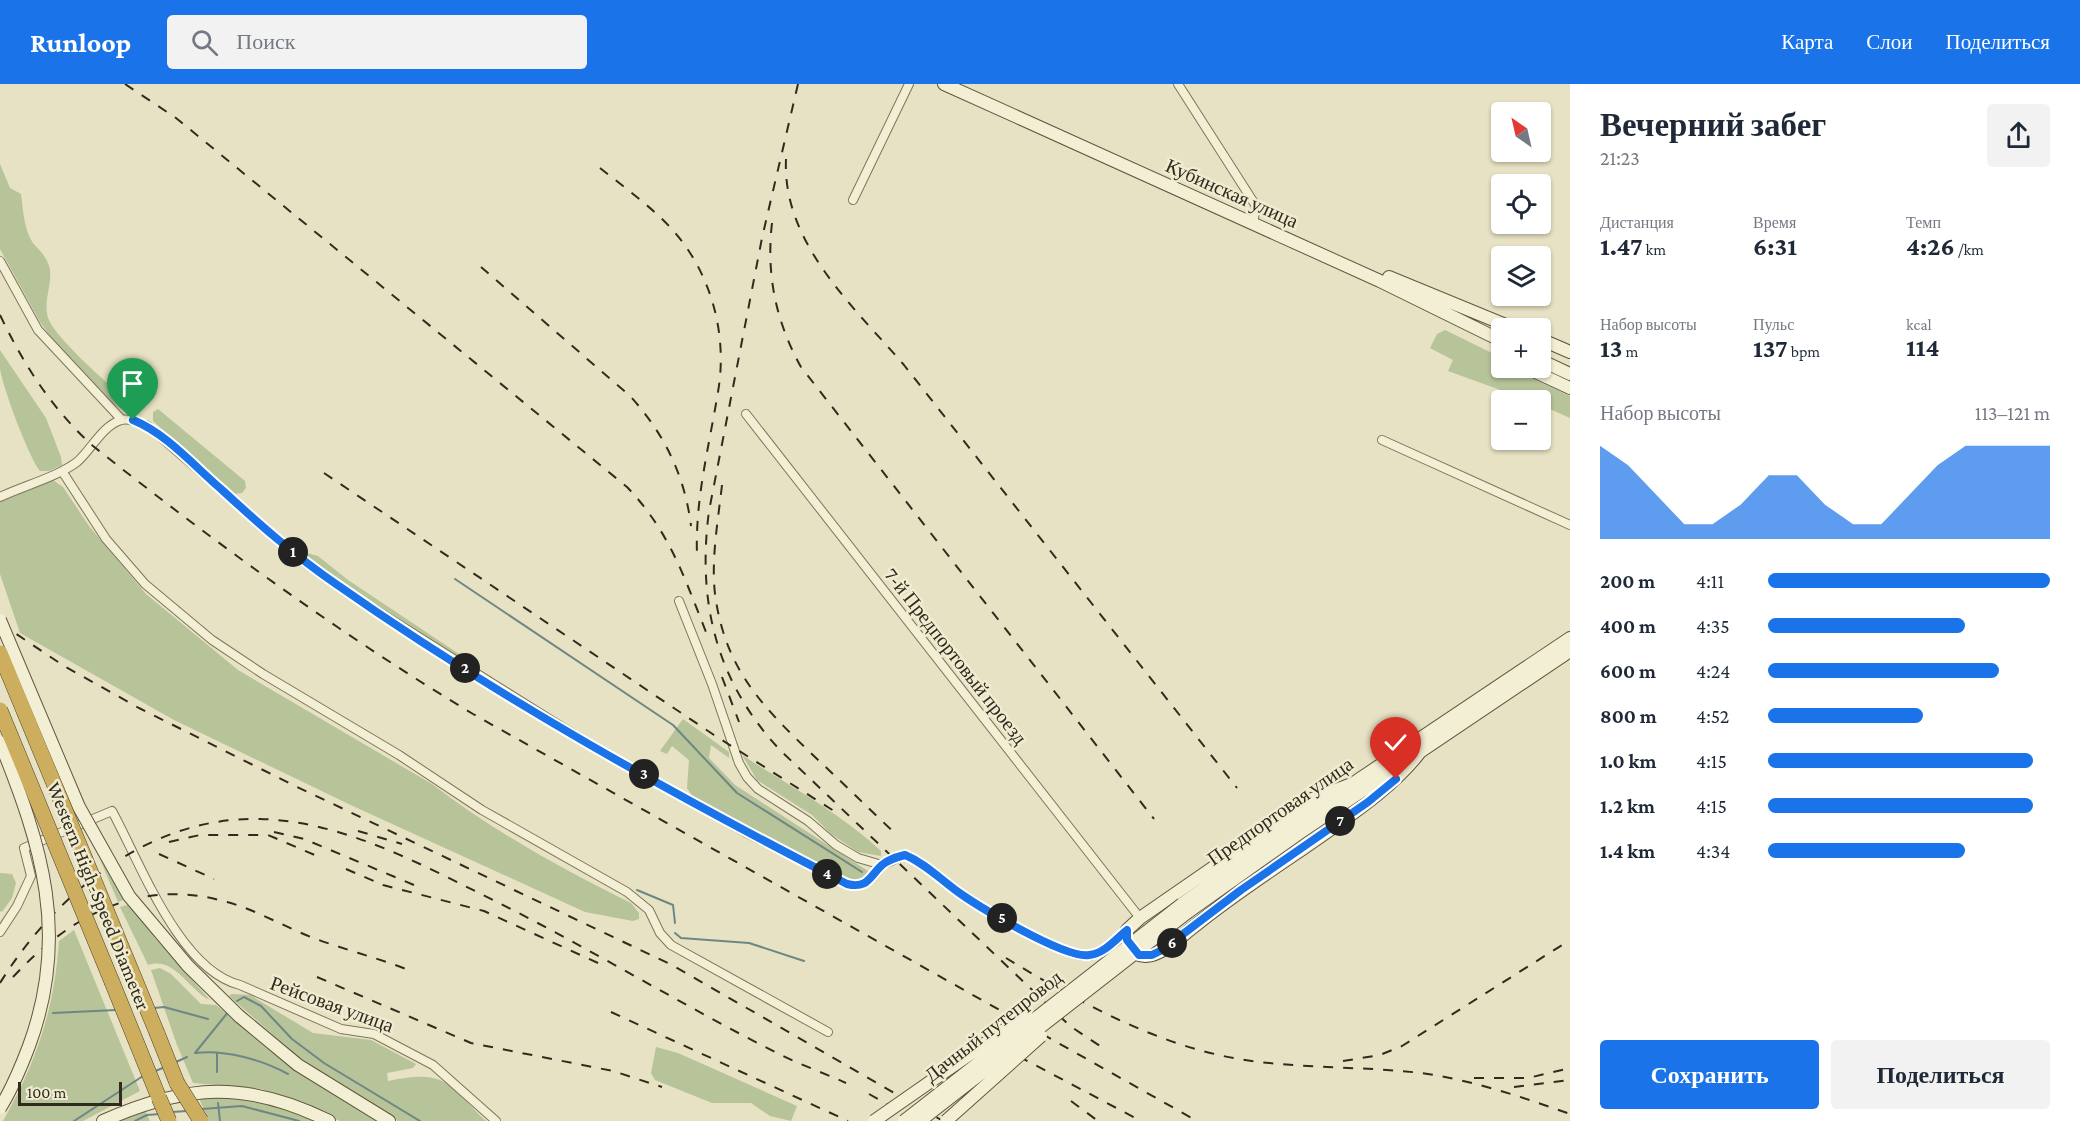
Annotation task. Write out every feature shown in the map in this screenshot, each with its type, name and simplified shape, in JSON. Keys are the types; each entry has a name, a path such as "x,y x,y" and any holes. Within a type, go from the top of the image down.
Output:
{"highway":[{"name":"Western High-Speed Diameter","path":"0,653 177,1083"},
{"name":"Western High-Speed Diameter","path":"0,710 159,1098"},
{"path":"177,1083 191,1121"},
{"path":"177,1083 201,1121"},
{"path":"159,1098 163,1121"},
{"path":"159,1098 169,1121"}],"main road":[{"name":"Кубинская улица","path":"944,84 1255,220 1491,319"},
{"name":"Кубинская улица","path":"962,84 1255,220 1491,336"},
{"path":"1472,327 1491,342"},
{"path":"1551,344 1570,352"},
{"path":"1551,365 1570,374"},
{"path":"1548,378 1570,388"},
{"path":"0,620 79,807 129,896 188,966 238,1016 298,1065 389,1121"},
{"name":"Предпортовая улица","path":"1195,901 1354,783 1570,638"},
{"name":"Предпортовая улица","path":"1195,901 1570,651"},
{"path":"0,741 36,840 48,898 50,946 47,982 38,1022 21,1066 0,1108"},
{"path":"1354,783 1312,800 1140,918 1127,930 1127,940 1139,955 1152,955 1162,950 1241,890 1377,795 1406,770 1420,752"},
{"name":"Дачный путепровод","path":"904,1121 1102,964 1195,901"},
{"name":"Дачный путепровод","path":"920,1121 1195,901"},
{"path":"874,1121 1068,985 1102,964"},
{"path":"946,1121 1089,994 1100,979"},
{"path":"107,1120 167,1096 220,1092 261,1095 329,1121"}],"street":[{"path":"853,200 909,84"},
{"path":"1178,84 1256,206 1255,220"},
{"path":"0,261 38,330 122,420"},
{"name":"7-й Предпортовый проезд","path":"746,414 1140,918"},
{"path":"0,496 62,471 77,462 104,433 122,420 133,420 148,426 163,437 307,564 339,587 589,744 745,832 847,884 858,887 867,884 882,865 905,855 918,860 966,897 1027,932 1079,955 1090,956 1101,951 1127,930"},
{"path":"1382,440 1570,525"},
{"path":"62,471 106,539 145,584 212,640 263,674 399,755 482,810 627,892 649,910 660,933 671,945 828,1032"},
{"path":"679,601 712,684 739,762 747,777 758,789 808,821 836,845 858,858 882,865"},
{"name":"Рейсовая улица","path":"0,932 17,906 30,876 24,848 112,811 148,878 161,910 184,942 225,981 240,985 341,1029 374,1034 433,1065 496,1121"}],"green space":[{"path":"0,164 10,188 21,194 28,232 49,266 46,308 49,320 73,351 110,386 130,401 137,399 137,412 131,416 109,401 55,343 40,322 0,249"},
{"path":"1445,330 1491,353 1491,378 1532,378 1570,396 1570,418 1551,409 1551,390 1500,390 1448,371 1453,360 1430,348 1437,334"},
{"path":"0,350 46,418 62,465 49,471 40,471 35,463 6,391 0,369"},
{"path":"158,409 245,481 246,488 242,493 234,494 153,421 153,412"},
{"path":"53,480 63,487 89,526 146,594 238,670 432,784 479,818 528,848 631,903 639,913 639,919 633,921 585,912 355,807 174,720 20,633 0,574 0,502"},
{"path":"307,553 318,556 348,580 462,656 458,658 307,559 305,555"},
{"path":"683,719 729,752 729,758 711,745 709,758 735,785 868,871 869,876 856,880 842,876 798,856 692,796 687,788 689,760 672,746 667,754 660,751"},
{"path":"742,755 848,824 881,851 881,856 858,852 831,834 812,815 757,780"},
{"path":"99,857 126,899 118,902"},
{"path":"0,873 12,874 16,883 12,898 2,912 0,911"},
{"path":"130,904 155,938 210,1000 174,969 166,965 148,965 120,907"},
{"path":"74,930 140,1091 83,1121 3,1121 25,1077 42,1034 53,990 59,941"},
{"path":"160,968 171,974 201,1004 216,1005 260,1040 381,1121 340,1121 262,1089 193,1083 151,970"},
{"path":"232,994 250,995 313,1033 371,1040 416,1064 413,1068 387,1073 388,1081 423,1077 444,1082 486,1121 398,1121 355,1097 304,1062 229,996"},
{"path":"656,1047 678,1053 797,1106 791,1121 770,1116 751,1103 712,1103 655,1080 651,1073"},
{"path":"198,1096 243,1100 272,1106 314,1121 209,1121"},
{"path":"144,1108 150,1121 117,1121"}],"waterway":[{"path":"455,579 673,725 737,793 862,872"},
{"path":"637,890 673,905 675,923"},
{"path":"675,933 681,938 749,943 804,961"},
{"path":"237,1001 244,997 261,1006 292,1039 324,1063 420,1121"},
{"path":"154,1008 164,1007 208,1019"},
{"path":"53,1013 116,1010"},
{"path":"195,1053 229,1011"},
{"path":"195,1053 231,1054 267,1064 288,1074"},
{"path":"217,1053 217,1072"},
{"path":"176,1062 187,1057"},
{"path":"153,1072 165,1067"},
{"path":"74,1121 143,1076"},
{"path":"218,1103 220,1121"},
{"path":"202,1109 242,1106 299,1121"},
{"path":"172,1112 187,1111"},
{"path":"135,1121 147,1115 160,1114"}],"railway":[{"path":"125,84 176,118 627,487 642,504 666,540 684,577 708,637"},
{"path":"798,84 762,238 709,511 706,577 709,609 716,639 726,669 741,697 759,725 781,751 1070,1026 1103,1048"},
{"path":"786,159 788,190 796,218 808,246 825,272 904,365 1237,788"},
{"path":"600,168 670,227 696,263 713,304 718,326 720,370 700,493 697,555"},
{"path":"772,223 770,261 775,298 785,333 801,367 1154,819"},
{"path":"481,267 630,396 642,410 671,456 684,490 691,526"},
{"path":"0,315 29,368 51,401 93,446 231,552 375,652 473,714 1197,1121"},
{"path":"324,473 714,735 834,811"},
{"path":"722,485 714,554 715,594 720,621 737,666 749,685 779,721 898,836"},
{"path":"0,623 64,666 139,708 293,785 672,965 943,1121"},
{"path":"722,677 739,722"},
{"path":"0,983 49,919 78,891 110,866 144,846 181,831 220,821 260,819 289,821 346,834 427,867 555,932 779,1054 846,1083"},
{"path":"358,831 402,844"},
{"path":"274,832 304,839 414,885"},
{"path":"169,842 200,835 268,835 317,856"},
{"path":"159,854 214,879"},
{"path":"346,869 383,885 484,911 598,963"},
{"path":"13,977 35,955 83,919 136,898 165,894 195,896 227,902 311,937 406,969"},
{"path":"1343,1061 1380,1055 1402,1046 1570,940"},
{"path":"1006,958 1118,1019 1148,1032 1208,1052 1262,1062 1440,1076 1497,1090 1570,1114"},
{"path":"317,977 471,1043 613,1071 662,1087"},
{"path":"611,1012 848,1121"},
{"path":"1001,1047 1141,1121"},
{"path":"1474,1078 1528,1078 1570,1068"},
{"path":"1514,1087 1570,1080"},
{"path":"869,1094 917,1121"},
{"path":"1071,1101 1098,1121"}],"route":[{"path":"133,420 148,426 163,437 307,564 339,587 589,744 745,832 847,884 858,887 867,884 882,865 893,858 905,855 918,860 956,891 1027,932 1058,948 1079,955 1090,956 1101,951 1127,930 1127,940 1132,950 1139,955 1152,955 1162,950 1227,900 1368,802 1396,779"}]}
